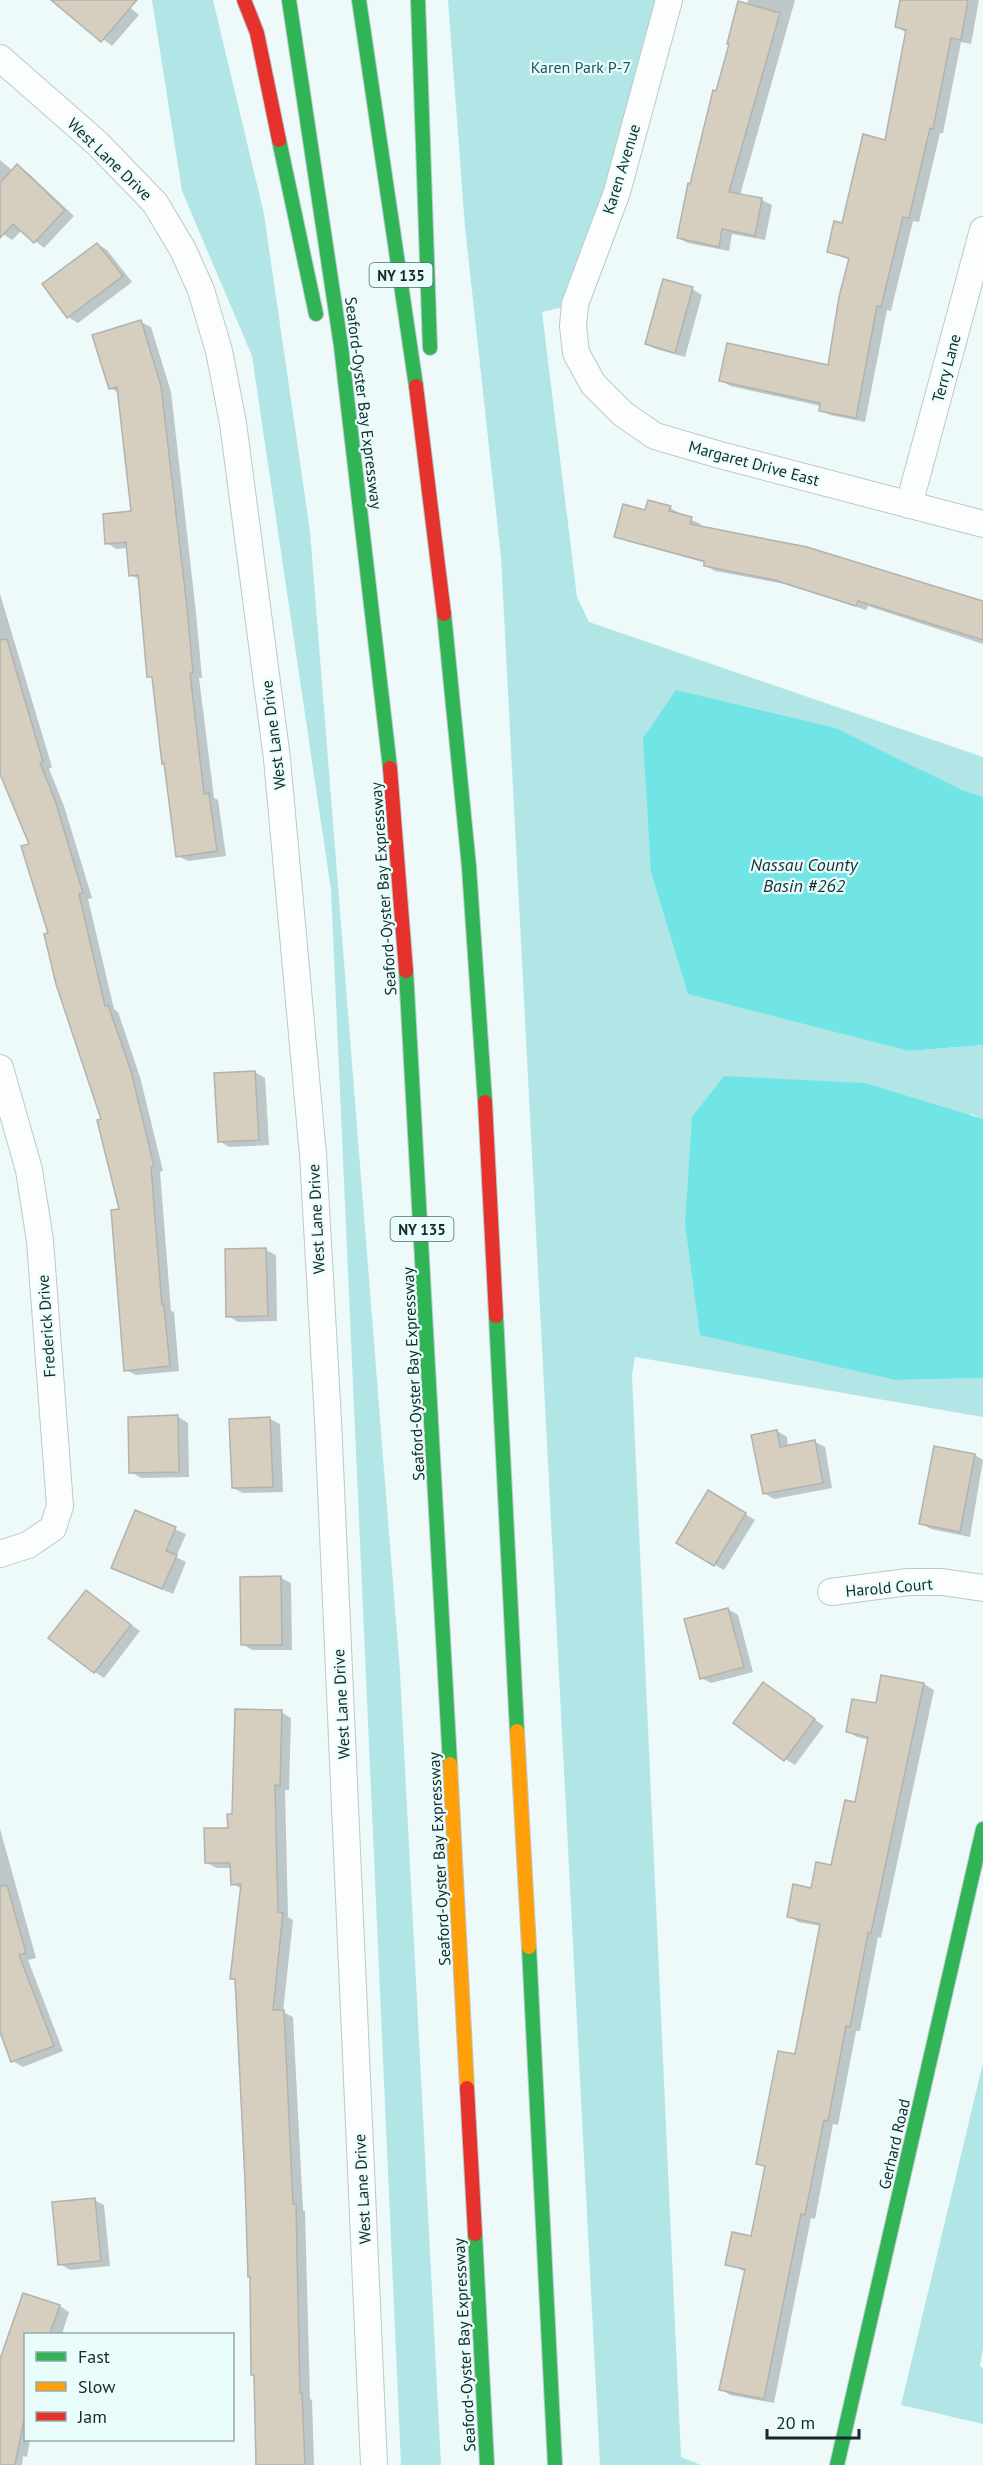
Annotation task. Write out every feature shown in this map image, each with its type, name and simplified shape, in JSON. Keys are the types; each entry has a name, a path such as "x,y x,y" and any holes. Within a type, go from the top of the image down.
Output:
{"main road":[{"path":"244,0 257,33 318,325"},
{"name":"Seaford-Oyster Bay Expressway","path":"289,0 341,346 368,559 392,784 410,1015 487,2465"},
{"name":"NY 135","path":"359,0 408,325 461,778 478,999 555,2465"},
{"path":"418,0 430,359"},
{"path":"333,395 368,559"},
{"path":"431,395 436,551"},
{"name":"Gerhard Road","path":"837,2465 983,1829"}],"street":[{"name":"Karen Avenue","path":"574,336 575,304 617,192 669,0"},
{"name":"West Lane Drive","path":"0,58 97,143 155,203 183,250 201,290 219,351 233,423 278,759 313,1155 329,1431 374,2465"},
{"name":"Terry Lane","path":"909,505 983,230"},
{"name":"Margaret Drive East","path":"574,336 576,353 593,384 623,414 656,436 983,524"},
{"name":"Frederick Drive","path":"0,1068 29,1170 40,1241 60,1506 53,1528 28,1545 0,1554"},
{"name":"Harold Court","path":"831,1593 908,1582 942,1582 983,1588"}],"green space":[{"path":"152,0 213,0 264,214 310,531 400,1672 441,2465 401,2465 331,890 252,356 182,191"},
{"name":"Karen Park P-7","path":"448,0 669,0 575,304 542,312 577,597 589,622 983,757 983,797 960,789 909,1051 983,1045 983,1119 971,1114 896,1380 983,1378 983,1417 635,1357 632,1375 681,2457 701,2465 600,2465 501,557 465,227"},
{"path":"983,2063 983,2348 980,2366 983,2368 983,2424 901,2405"}],"water":[{"name":"Nassau County Basin #262","path":"676,690 835,728 960,789 983,797 983,1045 909,1051 688,994 651,872 643,738"},
{"path":"724,1076 865,1083 983,1119 983,1378 896,1380 700,1335 685,1224 692,1117"}],"building":[{"path":"51,0 137,0 101,42"},
{"path":"900,0 968,0 961,40 951,38 933,129 930,128 909,218 903,217 881,307 877,306 856,418 819,411 820,403 719,381 727,343 828,365 839,297 849,258 827,252 834,221 842,223 863,134 885,140 906,30 895,27"},
{"path":"738,1 780,13 729,192 762,198 755,236 722,229 719,247 677,238 688,183 690,184 713,90 716,91 729,44 727,44"},
{"path":"17,164 65,210 34,243 13,224 0,238 0,183"},
{"path":"97,243 123,276 67,318 42,284"},
{"path":"663,279 693,287 675,353 645,344"},
{"path":"141,320 161,386 187,607 193,673 190,673 204,794 209,793 217,851 176,857 152,677 147,677 138,575 129,576 126,542 105,544 103,514 131,511 117,387 109,389 92,335"},
{"path":"648,500 671,506 669,511 692,517 690,524 807,547 983,601 983,640 858,601 856,606 774,580 704,566 704,561 614,537 623,504 645,510"},
{"path":"7,639 43,762 40,763 55,800 83,893 79,894 105,1006 108,1005 131,1071 154,1166 151,1167 162,1305 164,1305 170,1366 124,1371 111,1210 119,1209 97,1120 101,1119 56,984 44,934 48,933 21,846 29,844 0,774 0,640"},
{"path":"255,1071 259,1140 218,1142 214,1073"},
{"path":"266,1248 268,1316 226,1317 225,1249"},
{"path":"178,1415 179,1472 129,1473 128,1417"},
{"path":"270,1417 273,1487 232,1488 229,1419"},
{"path":"777,1430 780,1447 815,1440 823,1483 763,1494 751,1435"},
{"path":"934,1446 975,1454 960,1532 919,1524"},
{"path":"708,1490 746,1513 714,1566 676,1543"},
{"path":"135,1510 176,1527 166,1551 177,1555 162,1589 111,1568"},
{"path":"281,1576 282,1645 241,1645 240,1577"},
{"path":"86,1590 131,1625 94,1673 48,1638"},
{"path":"728,1608 744,1667 700,1679 684,1619"},
{"path":"881,1675 924,1683 871,1933 868,1933 850,2027 846,2026 828,2121 824,2120 805,2215 801,2214 764,2399 719,2390 745,2269 725,2265 732,2232 751,2236 765,2166 756,2164 778,2051 795,2054 820,1924 787,1917 793,1884 811,1888 816,1862 831,1865 845,1800 855,1802 868,1737 846,1732 852,1699 876,1703"},
{"path":"763,1682 815,1719 784,1761 733,1723"},
{"path":"235,1709 282,1710 280,1786 275,1785 278,1912 283,1913 273,2010 284,2010 293,2204 296,2204 300,2393 302,2393 305,2465 256,2465 254,2375 251,2375 250,2277 248,2277 235,1979 230,1979 241,1884 231,1885 230,1863 205,1863 204,1828 228,1828 227,1814 232,1814"},
{"path":"7,1885 26,1953 19,1955 54,2046 11,2062 0,2032 0,1886"},
{"path":"95,2198 101,2261 58,2265 52,2202"},
{"path":"23,2293 60,2305 50,2333 24,2333 24,2420 15,2465 0,2465 0,2359"}],"traffic: fast":[{"path":"289,0 341,346 390,768"},
{"path":"359,0 416,386"},
{"path":"418,0 430,348"},
{"path":"279,140 316,314"},
{"path":"444,614 469,867 485,1102"},
{"path":"406,971 450,1764"},
{"path":"496,1316 517,1731"},
{"path":"837,2465 983,1829"},
{"path":"529,1947 555,2465"},
{"path":"475,2234 487,2465"}],"traffic: slow":[{"path":"517,1731 529,1947"},
{"path":"450,1764 467,2088"}],"traffic: jam":[{"path":"244,0 257,33 279,140"},
{"path":"416,386 444,614"},
{"path":"390,768 406,971"},
{"path":"485,1102 496,1316"},
{"path":"467,2088 475,2234"}]}
